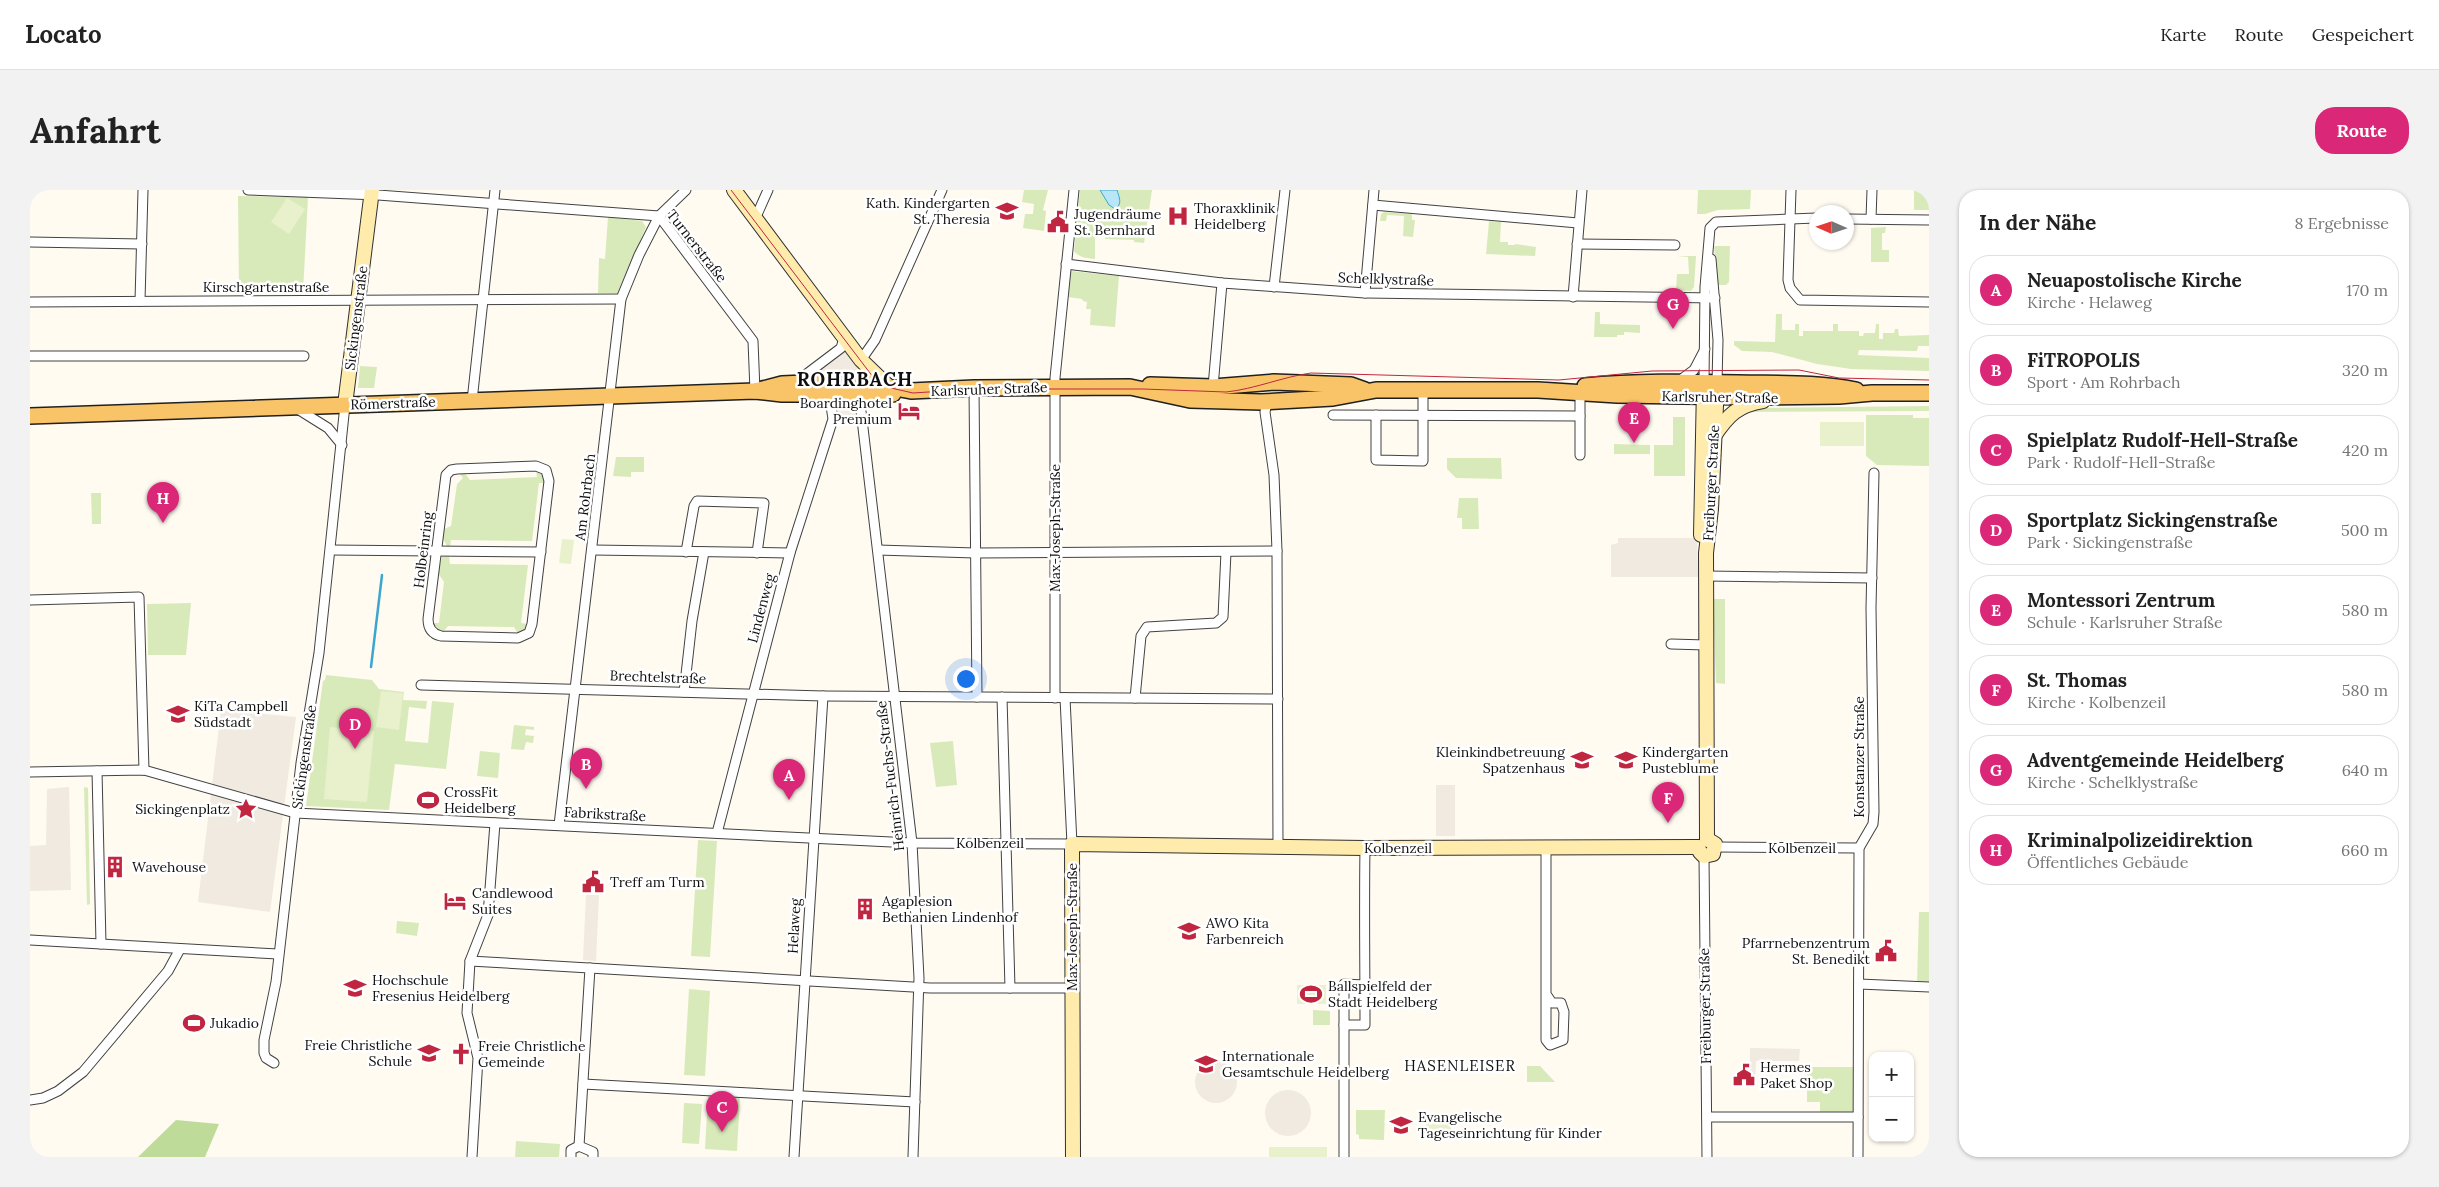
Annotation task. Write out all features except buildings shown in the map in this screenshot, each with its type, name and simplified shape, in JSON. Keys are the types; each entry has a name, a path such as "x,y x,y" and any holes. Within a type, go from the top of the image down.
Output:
{"main road":[{"name":"Römerstraße","path":"30,416 756,390 793,384 852,382 888,386"},
{"name":"Karlsruher Straße","path":"888,386 911,391 974,388 1130,388 1163,384 1213,387 1264,382 1351,385 1367,390"},
{"name":"Karlsruher Straße","path":"1538,390 1623,382 1675,383 1710,390 1784,397 1839,396 1872,392 1929,393"},
{"path":"1267,402 1273,396 1290,390 1301,390 1308,385"},
{"name":"Karlsruher Straße","path":"1130,388 1190,400 1267,402 1333,398 1367,390 1538,390 1580,393 1833,385 1872,392"},
{"name":"Römerstraße","path":"756,390 782,394 884,395 911,391"}],"street":[{"path":"140,301 144,190"},
{"name":"Turnerstraße","path":"248,190 372,192 659,216 753,341 756,390"},
{"path":"472,400 495,190"},
{"name":"Am Rohrbach","path":"559,825 622,299 639,256 659,216 686,190"},
{"path":"734,190 861,360 888,386"},
{"path":"755,219 768,190"},
{"path":"861,360 874,340 942,190"},
{"name":"Max-Joseph-Straße","path":"1055,698 1055,387 1074,190"},
{"path":"1274,287 1285,190"},
{"path":"1365,293 1374,190"},
{"path":"1573,297 1582,190"},
{"path":"1791,190 1788,280 1790,288 1800,300 1929,302"},
{"path":"1871,219 1872,190"},
{"name":"Sickingenstraße","path":"274,1064 266,1058 264,1047 267,1019 276,982 301,763 319,652 332,550 345,405 372,192"},
{"path":"1373,205 1578,223"},
{"path":"1710,390 1706,347 1710,299 1708,234 1710,228 1716,222 1809,218"},
{"path":"1854,219 1929,220"},
{"path":"30,242 142,244"},
{"path":"1577,244 1675,245"},
{"name":"Schelklystraße","path":"1066,264 1222,282 1365,293 1710,299"},
{"path":"1213,387 1222,282"},
{"name":"Kirschgartenstraße","path":"30,302 622,299"},
{"path":"1710,299 1718,340 1710,390"},
{"path":"793,384 841,348 844,338"},
{"name":"Karlsruher Straße","path":"1675,383 1694,370 1706,347"},
{"path":"30,356 304,356"},
{"path":"974,388 977,697"},
{"path":"1376,415 1376,460 1423,460 1423,390"},
{"name":"Freiburger Straße","path":"1706,1157 1706,553 1711,509 1714,436 1710,390"},
{"name":"Freiburger Straße","path":"1706,553 1701,536 1710,390"},
{"path":"1580,393 1580,455"},
{"name":"Lindenweg","path":"717,833 790,553 833,419 832,406 823,394"},
{"name":"Heinrich-Fuchs-Straße","path":"859,394 912,843 919,987 914,1157"},
{"path":"1714,436 1726,417 1750,403 1784,397"},
{"path":"1267,402 1265,412 1274,475 1277,551 1278,847"},
{"path":"295,407 328,428 342,445"},
{"path":"1333,414 1580,416"},
{"name":"Holbeinring","path":"536,466 546,470 550,481 541,552 531,630 526,636 518,638 441,636 430,630 428,619 445,480 451,470 536,466"},
{"name":"Konstanzer Straße","path":"1859,848 1873,824 1874,812 1872,578 1874,472"},
{"path":"686,552 694,506 697,501 764,503 757,552"},
{"path":"332,550 541,552"},
{"path":"593,550 790,553"},
{"path":"878,550 975,553 1277,551"},
{"path":"684,692 692,621 704,552"},
{"path":"1135,698 1141,636 1147,627 1216,623 1223,617 1226,552"},
{"path":"1706,576 1872,578"},
{"path":"30,600 139,597 144,770"},
{"path":"1671,644 1706,645"},
{"name":"Brechtelstraße","path":"421,686 576,688 823,696 1278,699"},
{"name":"Helaweg","path":"794,1157 812,838 823,696"},
{"path":"1002,698 1010,988"},
{"name":"Max-Joseph-Straße","path":"1066,698 1072,844 1073,1157"},
{"name":"Fabrikstraße","path":"30,772 144,770 295,813 912,843"},
{"path":"98,771 101,944"},
{"path":"472,1157 478,1058 467,1013 470,961 488,915 495,823"},
{"name":"Kolbenzeil","path":"912,843 1365,848 1859,848"},
{"path":"1072,872 1080,858 1098,845"},
{"path":"1344,1025 1365,1025 1365,848"},
{"path":"1546,848 1546,994 1546,1040 1550,1045 1554,1046 1563,1040 1564,1012 1562,1003 1552,1003 1546,994"},
{"path":"1858,1157 1859,848"},
{"path":"30,940 278,954"},
{"path":"30,1100 43,1098 58,1091 83,1072 168,971 180,949"},
{"path":"470,961 919,987 1073,988"},
{"path":"579,1146 590,968"},
{"path":"1344,1157 1344,984 1365,984"},
{"path":"1859,984 1929,986"},
{"path":"583,1084 915,1102"},
{"path":"1707,1117 1858,1117"},
{"path":"571,1157 571,1150 579,1146 593,1152 592,1157"}],"green space":[{"path":"1024,190 1048,190 1043,210 1046,211 1044,231 1023,228 1025,214 1033,214 1034,204 1022,202"},
{"path":"1080,190 1152,190 1144,243 1134,242 1134,240 1105,239 1105,228 1095,228 1095,259 1078,255 1074,251"},
{"path":"1698,190 1751,190 1750,209 1718,210 1697,214"},
{"path":"1914,190 1929,190 1929,210 1914,210"},
{"path":"238,196 308,197 303,293 239,292"},
{"path":"287,198 305,209 289,234 271,222"},
{"path":"1384,212 1412,214 1412,220 1415,220 1413,237 1403,236 1404,216 1387,215 1386,221 1380,221 1381,214"},
{"path":"608,217 642,221 646,227 618,293 598,293 599,258 605,259"},
{"path":"1489,221 1501,222 1500,242 1508,242 1508,245 1536,247 1535,256 1486,254"},
{"path":"1886,227 1885,233 1882,233 1882,250 1889,250 1889,262 1871,262 1871,228"},
{"path":"1714,246 1730,246 1729,282 1726,285 1718,285"},
{"path":"1677,256 1696,256 1694,287 1691,291 1676,290 1677,274 1689,274 1688,257"},
{"path":"1071,271 1119,276 1115,327 1090,325 1091,309 1086,309 1087,302 1082,299 1068,297"},
{"path":"1595,312 1600,312 1600,324 1640,325 1640,333 1624,332 1624,335 1617,335 1617,337 1594,337"},
{"path":"1776,314 1782,314 1782,330 1795,330 1795,324 1799,324 1799,336 1803,336 1803,331 1833,331 1833,324 1838,324 1838,331 1859,331 1859,336 1863,336 1864,333 1875,333 1876,324 1879,324 1879,339 1883,339 1883,333 1894,333 1895,329 1898,329 1899,336 1929,335 1929,346 1918,346 1917,351 1859,350 1858,355 1929,358 1929,371 1851,369 1817,364 1772,352 1742,351 1734,345 1734,341 1775,342"},
{"path":"360,366 377,367 374,388 358,388"},
{"path":"1929,406 1929,411 1744,412 1748,408"},
{"path":"1866,415 1913,415 1913,418 1929,418 1929,466 1877,465 1866,456"},
{"path":"1673,417 1685,417 1685,476 1654,476 1654,445 1673,445"},
{"path":"1820,422 1864,422 1864,446 1820,446"},
{"path":"1614,444 1650,445 1650,454 1614,454"},
{"path":"616,457 644,457 644,472 631,472 631,477 613,476"},
{"path":"1447,458 1501,458 1502,479 1456,478 1447,469"},
{"path":"536,470 544,473 546,483 539,483 532,541 451,540 450,547 447,546 443,539 444,529 451,526 457,484 463,478 459,473 464,472 470,480 537,477"},
{"path":"91,493 101,493 101,524 92,524"},
{"path":"1459,498 1478,498 1479,529 1462,529 1462,518 1457,518"},
{"path":"562,539 574,540 571,564 559,563"},
{"path":"449,556 450,564 528,565 521,623 528,624 527,631 518,634 514,627 448,626 442,633 438,631 433,623 439,623 444,582 438,573 442,557"},
{"path":"1713,599 1725,599 1725,684 1716,683"},
{"path":"191,603 186,655 148,655 147,604"},
{"path":"326,675 372,680 379,689 404,692 403,700 427,701 426,709 409,707 405,741 428,743 432,701 454,703 446,769 395,764 389,810 306,806 323,681"},
{"path":"381,691 403,693 399,730 376,727"},
{"path":"514,725 534,727 534,730 526,729 525,735 534,736 533,743 526,742 524,750 511,749"},
{"path":"330,727 374,731 367,802 324,799"},
{"path":"953,741 957,785 936,787 930,743"},
{"path":"480,751 500,753 498,778 477,776"},
{"path":"84,787 88,788 90,904 87,905"},
{"path":"698,840 717,841 710,957 691,956"},
{"path":"1919,912 1929,912 1929,984 1917,983"},
{"path":"397,921 419,923 417,936 396,933"},
{"name":"Ballspielfeld der Stadt Heidelberg","path":"1297,985 1326,985 1326,1004 1297,1004"},
{"path":"689,989 710,991 705,1076 684,1075"},
{"path":"1313,1010 1330,1011 1330,1025 1313,1025"},
{"path":"1527,1066 1540,1066 1555,1082 1527,1082"},
{"path":"1807,1067 1853,1067 1853,1112 1820,1112 1820,1102 1807,1102"},
{"path":"708,1095 740,1097 737,1151 705,1149"},
{"path":"684,1103 702,1104 699,1144 682,1143"},
{"path":"1356,1110 1385,1110 1384,1140 1359,1139 1359,1135 1356,1134"},
{"path":"1426,1114 1451,1115 1451,1130 1426,1129"},
{"path":"176,1120 219,1124 205,1157 138,1157"},
{"path":"516,1141 560,1144 559,1157 515,1157"},
{"path":"1269,1147 1327,1147 1327,1157 1269,1157"}],"shaded area":[{"path":"845,346 873,379 806,378"},
{"path":"827,397 857,398 861,421 833,419"},
{"path":"1618,538 1697,538 1698,577 1611,577 1611,545 1618,543"},
{"name":"Sickingenplatz","path":"221,710 296,717 270,912 198,902"},
{"path":"1436,785 1455,785 1455,836 1436,836"},
{"path":"69,787 71,890 30,891 30,846 46,845 47,789"},
{"path":"586,895 599,895 596,961 583,960"},
{"path":"1750,1048 1800,1049 1799,1061 1756,1061 1755,1081 1750,1078"},
{"path":"1216,1061 1231,1067 1237,1082 1231,1097 1216,1103 1201,1097 1195,1082 1201,1067"},
{"path":"1288,1090 1301,1094 1307,1100 1311,1113 1307,1126 1301,1132 1288,1136 1275,1132 1269,1126 1265,1113 1269,1100 1275,1094"}],"water":[{"path":"1100,190 1117,190 1120,200 1119,205 1115,209 1109,205"}],"waterway":[{"path":"371,667 382,575"}],"tram line":[{"path":"731,190 873,377 891,388 913,393 974,389 1143,389 1226,392 1311,373 1559,380 1652,371 1799,370 1839,378 1929,380"}],"place":[{"name":"Kath. Kindergarten St. Theresia","path":"1007,211"},
{"name":"Thoraxklinik Heidelberg","path":"1178,216"},
{"name":"Jugendräume St. Bernhard","path":"1058,222"},
{"name":"Adventgemeinde Heidelberg","path":"1673,329"},
{"name":"Boardinghotel Premium","path":"909,411"},
{"name":"Montessori Zentrum","path":"1634,443"},
{"name":"Kriminalpolizeidirektion","path":"163,523"},
{"name":"KiTa Campbell Südstadt","path":"178,714"},
{"name":"Sportplatz Sickingenstraße","path":"355,749"},
{"name":"Kleinkindbetreuung Spatzenhaus","path":"1582,760"},
{"name":"Kindergarten Pusteblume","path":"1626,760"},
{"name":"FiTROPOLIS","path":"586,789"},
{"name":"CrossFit Heidelberg","path":"428,800"},
{"name":"Neuapostolische Kirche","path":"789,800"},
{"name":"Sickingenplatz","path":"246,809"},
{"name":"St. Thomas","path":"1668,823"},
{"name":"Wavehouse","path":"115,867"},
{"name":"Treff am Turm","path":"593,882"},
{"name":"Candlewood Suites","path":"455,901"},
{"name":"Agaplesion Bethanien Lindenhof","path":"865,909"},
{"name":"AWO Kita Farbenreich","path":"1189,931"},
{"name":"Pfarrnebenzentrum St. Benedikt","path":"1886,951"},
{"name":"Hochschule Fresenius Heidelberg","path":"355,988"},
{"name":"Ballspielfeld der Stadt Heidelberg","path":"1311,994"},
{"name":"Jukadio","path":"194,1023"},
{"name":"Freie Christliche Schule","path":"429,1053"},
{"name":"Freie Christliche Gemeinde","path":"461,1054"},
{"name":"Internationale Gesamtschule Heidelberg","path":"1206,1064"},
{"name":"Hermes Paket Shop","path":"1744,1075"},
{"name":"Evangelische Tageseinrichtung für Kinder","path":"1401,1125"},
{"name":"Spielplatz Rudolf-Hell-Straße","path":"722,1132"}],"district":[{"name":"ROHRBACH","path":"855,379"},
{"name":"HASENLEISER","path":"1460,1065"}]}
